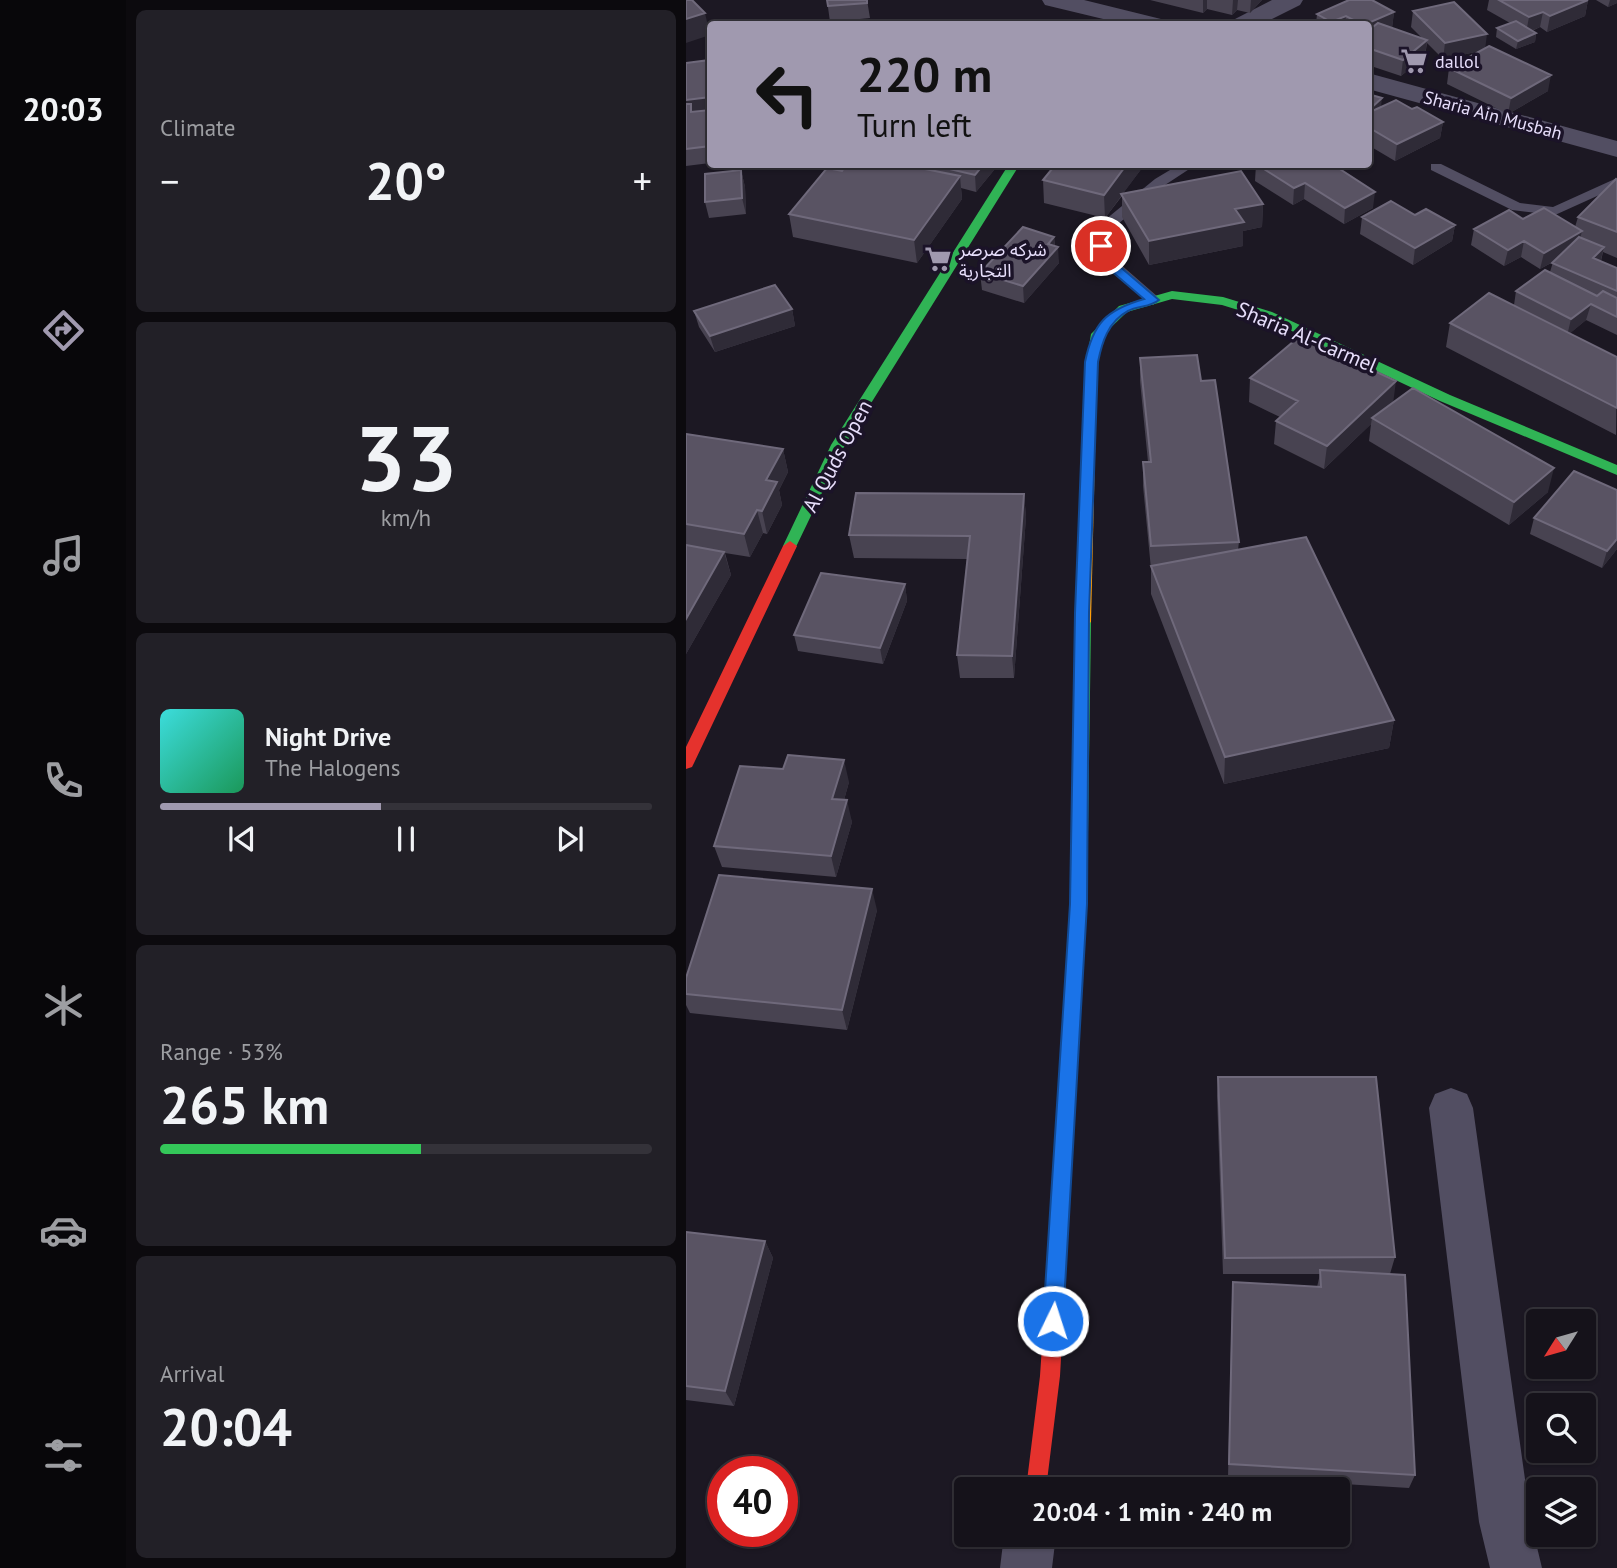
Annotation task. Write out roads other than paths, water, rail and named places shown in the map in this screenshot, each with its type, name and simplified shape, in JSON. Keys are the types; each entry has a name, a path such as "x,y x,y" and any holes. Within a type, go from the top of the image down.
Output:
{"street":[{"path":"1054,0 1124,21"},
{"path":"1250,21 1291,0"},
{"name":"Sharia Ain Musbah","path":"1372,82 1617,149"},
{"name":"Al Quds Open","path":"686,763 838,445 1012,168"},
{"name":"Sharia Al-Carmel","path":"1037,1477 1050,1376 1079,904 1082,613 1092,362 1097,334 1123,309 1172,295 1223,301 1268,315 1445,398 1617,470"},
{"path":"1451,1108 1504,1522 1516,1568"},
{"path":"1026,1568 1029,1547"}],"lane":[{"path":"1436,167 1517,207 1555,211 1617,182"},
{"path":"1153,300 1113,266 1101,246 1105,227 1160,182 1184,168"}],"place":[{"name":"dallol","path":"1414,61"},
{"name":"شركه صرصر التجارية","path":"938,259"}]}
